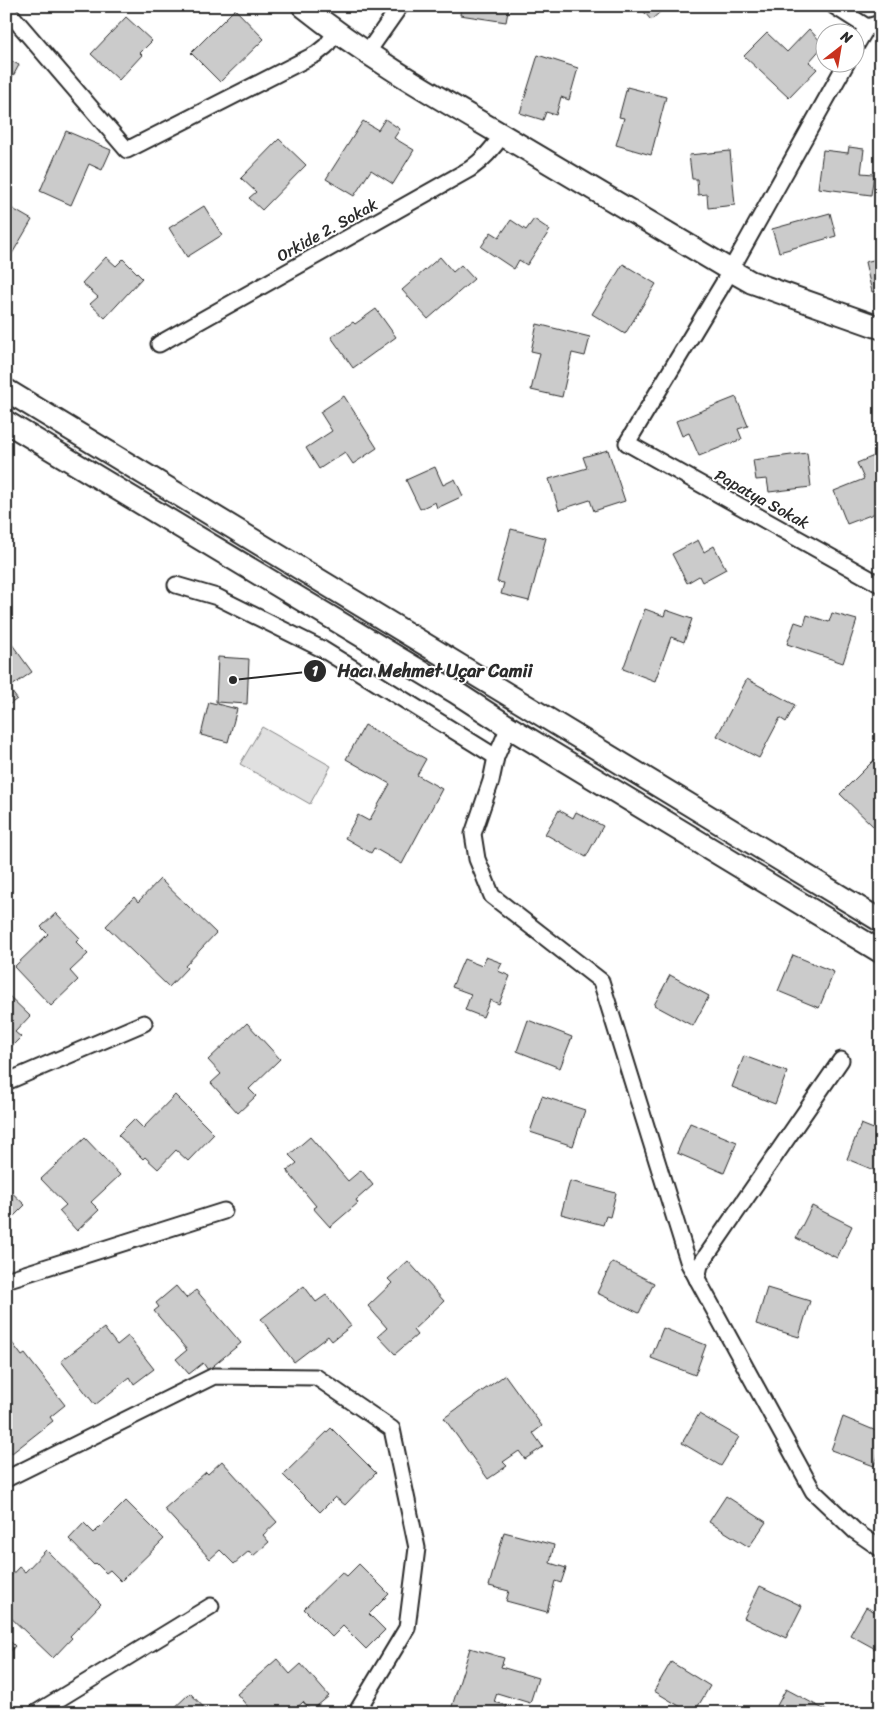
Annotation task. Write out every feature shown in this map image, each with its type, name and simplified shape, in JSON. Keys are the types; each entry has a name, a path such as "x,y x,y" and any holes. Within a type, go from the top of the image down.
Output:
{"main road":[{"path":"303,6 367,53 751,282 881,328"},
{"path":"6,390 881,921"},
{"path":"6,422 456,692 509,727 881,952"}],"street":[{"path":"367,53 400,6"},
{"path":"834,6 874,25 864,38"},
{"path":"6,8 127,150 316,54 326,46 336,32"},
{"path":"730,270 841,72"},
{"name":"Orkide 2. Sokak","path":"159,344 470,169 488,155 502,135"},
{"name":"Papatya Sokak","path":"730,270 627,443 881,585"},
{"path":"176,585 217,597 322,649 496,757"},
{"path":"509,727 496,757 491,780 474,834 477,859 492,896 601,982 689,1264 813,1491 855,1531 881,1549"},
{"path":"6,1082 144,1022"},
{"path":"697,1279 700,1265 841,1060"},
{"path":"6,1280 224,1211"},
{"path":"6,1480 214,1376 316,1377 392,1429 417,1548 407,1628 356,1713"},
{"path":"36,1713 211,1606"}],"shaded area":[{"path":"262,727 331,766 310,804 240,764"}],"building":[{"path":"461,6 509,6 506,22 460,15"},
{"path":"639,6 667,6 651,20"},
{"path":"235,9 264,39 220,82 191,53"},
{"path":"126,17 152,41 119,80 91,54"},
{"path":"809,29 814,34 814,56 809,62 814,66 814,72 789,98 744,56 767,33 787,52"},
{"path":"538,55 578,68 569,100 561,97 556,115 546,112 543,120 520,113"},
{"path":"6,58 19,65 6,89"},
{"path":"627,87 666,97 651,155 616,145 624,118 619,117"},
{"path":"385,119 400,129 394,138 414,150 393,184 371,170 354,196 326,179 363,121 378,130"},
{"path":"66,131 111,150 102,170 89,164 71,205 40,191"},
{"path":"279,139 306,165 262,210 249,198 256,192 241,178"},
{"path":"849,147 864,149 861,173 874,174 871,195 818,188 823,150 848,153"},
{"path":"730,151 735,205 708,208 707,194 698,195 697,179 692,179 689,155"},
{"path":"6,205 32,220 6,264"},
{"path":"204,206 222,235 187,257 169,228"},
{"path":"830,213 836,236 779,252 772,229"},
{"path":"534,219 550,230 527,265 519,260 514,269 481,247 491,232 499,237 511,220 526,230"},
{"path":"106,257 116,266 123,259 142,278 105,318 90,304 98,297 82,283"},
{"path":"440,257 453,272 461,265 474,279 428,319 402,290"},
{"path":"881,258 881,290 872,292 865,262"},
{"path":"623,264 656,284 625,334 592,314"},
{"path":"376,309 396,337 353,368 331,337 353,322 355,324"},
{"path":"537,324 590,337 585,356 572,353 562,397 531,390 540,353 531,351"},
{"path":"344,396 377,448 353,464 345,452 319,469 306,448 332,431 320,412"},
{"path":"736,397 748,426 738,429 742,439 699,456 689,433 682,436 676,421"},
{"path":"608,450 625,501 594,511 590,500 559,510 549,479 587,468 583,457"},
{"path":"807,453 811,487 769,492 767,479 756,480 753,460"},
{"path":"874,456 878,465 881,464 881,511 847,524 834,491 864,479 857,463"},
{"path":"435,467 443,485 455,479 463,496 437,508 435,502 420,509 406,480"},
{"path":"511,529 546,538 529,601 501,594 504,583 497,582"},
{"path":"698,540 704,552 714,546 726,569 702,582 699,576 687,583 672,554"},
{"path":"645,609 664,616 666,610 692,619 684,642 671,637 655,681 623,669"},
{"path":"832,613 857,620 843,663 787,644 795,622 804,625 807,615 829,622"},
{"path":"6,636 32,672 9,688 17,699 6,707"},
{"path":"218,657 249,659 247,704 216,702"},
{"path":"747,679 795,705 786,722 780,718 759,758 717,736"},
{"path":"209,702 237,709 228,742 201,735"},
{"path":"365,725 426,759 417,775 442,789 402,864 374,848 371,853 345,838 358,815 369,821 390,784 346,759"},
{"path":"875,759 879,764 881,763 881,820 874,827 840,794"},
{"path":"559,810 573,818 576,812 603,826 586,857 545,834"},
{"path":"160,879 216,933 185,966 187,968 169,987 106,926 134,897 138,902"},
{"path":"56,913 80,938 76,942 88,954 70,971 78,980 51,1006 14,967 48,934 41,927"},
{"path":"793,955 834,972 819,1008 778,991"},
{"path":"486,957 502,963 498,971 510,976 499,1004 490,1000 483,1017 465,1010 471,994 452,987 464,959 482,966"},
{"path":"670,975 709,996 693,1026 654,1005"},
{"path":"6,993 30,1016 15,1032 21,1037 6,1052"},
{"path":"528,1020 572,1037 560,1068 517,1051"},
{"path":"247,1023 280,1059 249,1089 256,1096 238,1113 211,1083 221,1074 208,1060"},
{"path":"744,1056 787,1072 775,1104 732,1087"},
{"path":"175,1095 214,1134 188,1161 176,1150 158,1169 145,1157 143,1159 118,1135 134,1119 143,1128"},
{"path":"542,1096 585,1110 573,1146 530,1132"},
{"path":"690,1123 737,1142 724,1173 677,1153"},
{"path":"861,1124 881,1132 881,1173 847,1159"},
{"path":"310,1137 348,1181 361,1170 373,1185 356,1200 358,1203 330,1227 313,1208 316,1206 287,1171 297,1163 289,1155"},
{"path":"85,1138 120,1175 91,1202 99,1210 77,1231 59,1211 66,1205 41,1179"},
{"path":"570,1181 616,1193 610,1217 606,1216 603,1225 561,1214"},
{"path":"6,1187 25,1205 6,1224"},
{"path":"812,1206 852,1226 837,1258 796,1238"},
{"path":"408,1261 444,1301 413,1330 417,1335 395,1354 378,1336 387,1328 368,1306 392,1283 388,1279"},
{"path":"612,1262 654,1283 639,1313 597,1293"},
{"path":"176,1286 186,1298 196,1290 241,1343 208,1370 203,1363 189,1374 176,1359 187,1350 154,1311 159,1307 156,1303"},
{"path":"304,1286 316,1302 326,1295 351,1326 332,1341 328,1336 294,1362 261,1319"},
{"path":"767,1288 810,1301 799,1337 756,1324"},
{"path":"104,1328 117,1345 128,1336 154,1369 134,1384 130,1377 95,1405 61,1361"},
{"path":"663,1328 706,1345 695,1375 651,1358"},
{"path":"10,1340 22,1356 25,1354 65,1405 50,1417 53,1421 12,1453 6,1446 6,1344"},
{"path":"505,1375 542,1426 533,1433 543,1447 525,1459 519,1451 503,1462 507,1466 488,1479 444,1418"},
{"path":"699,1414 739,1437 721,1466 682,1443"},
{"path":"843,1417 881,1433 881,1448 874,1466 831,1450"},
{"path":"331,1428 376,1473 345,1505 335,1497 320,1512 283,1475"},
{"path":"222,1461 277,1522 263,1535 269,1542 253,1556 249,1551 234,1564 220,1550 210,1559 164,1509 206,1472 208,1474"},
{"path":"726,1496 766,1522 749,1547 709,1522"},
{"path":"126,1501 164,1539 121,1581 110,1570 106,1573 96,1563 94,1565 69,1539 84,1523 94,1533"},
{"path":"504,1532 554,1545 550,1563 566,1568 561,1583 555,1581 547,1612 506,1601 509,1591 489,1586"},
{"path":"46,1550 101,1604 70,1636 72,1638 53,1658 6,1613 6,1581 19,1567 25,1572"},
{"path":"359,1564 389,1594 369,1614 385,1630 366,1649 343,1626 332,1637 304,1609 342,1572 347,1576"},
{"path":"760,1586 802,1606 786,1638 744,1618"},
{"path":"866,1607 881,1615 881,1652 850,1635"},
{"path":"6,1637 15,1646 6,1656"},
{"path":"470,1648 504,1658 501,1667 538,1678 530,1703 497,1693 494,1702 506,1705 504,1713 450,1713"},
{"path":"277,1659 290,1674 301,1664 329,1696 311,1711 303,1702 291,1713 253,1713 237,1694"},
{"path":"671,1662 710,1686 694,1713 654,1691"},
{"path":"786,1689 827,1711 826,1713 773,1713"},
{"path":"190,1693 209,1713 169,1713"}],"place":[{"name":"Hacı Mehmet Uçar Camii","path":"233,680"}]}
